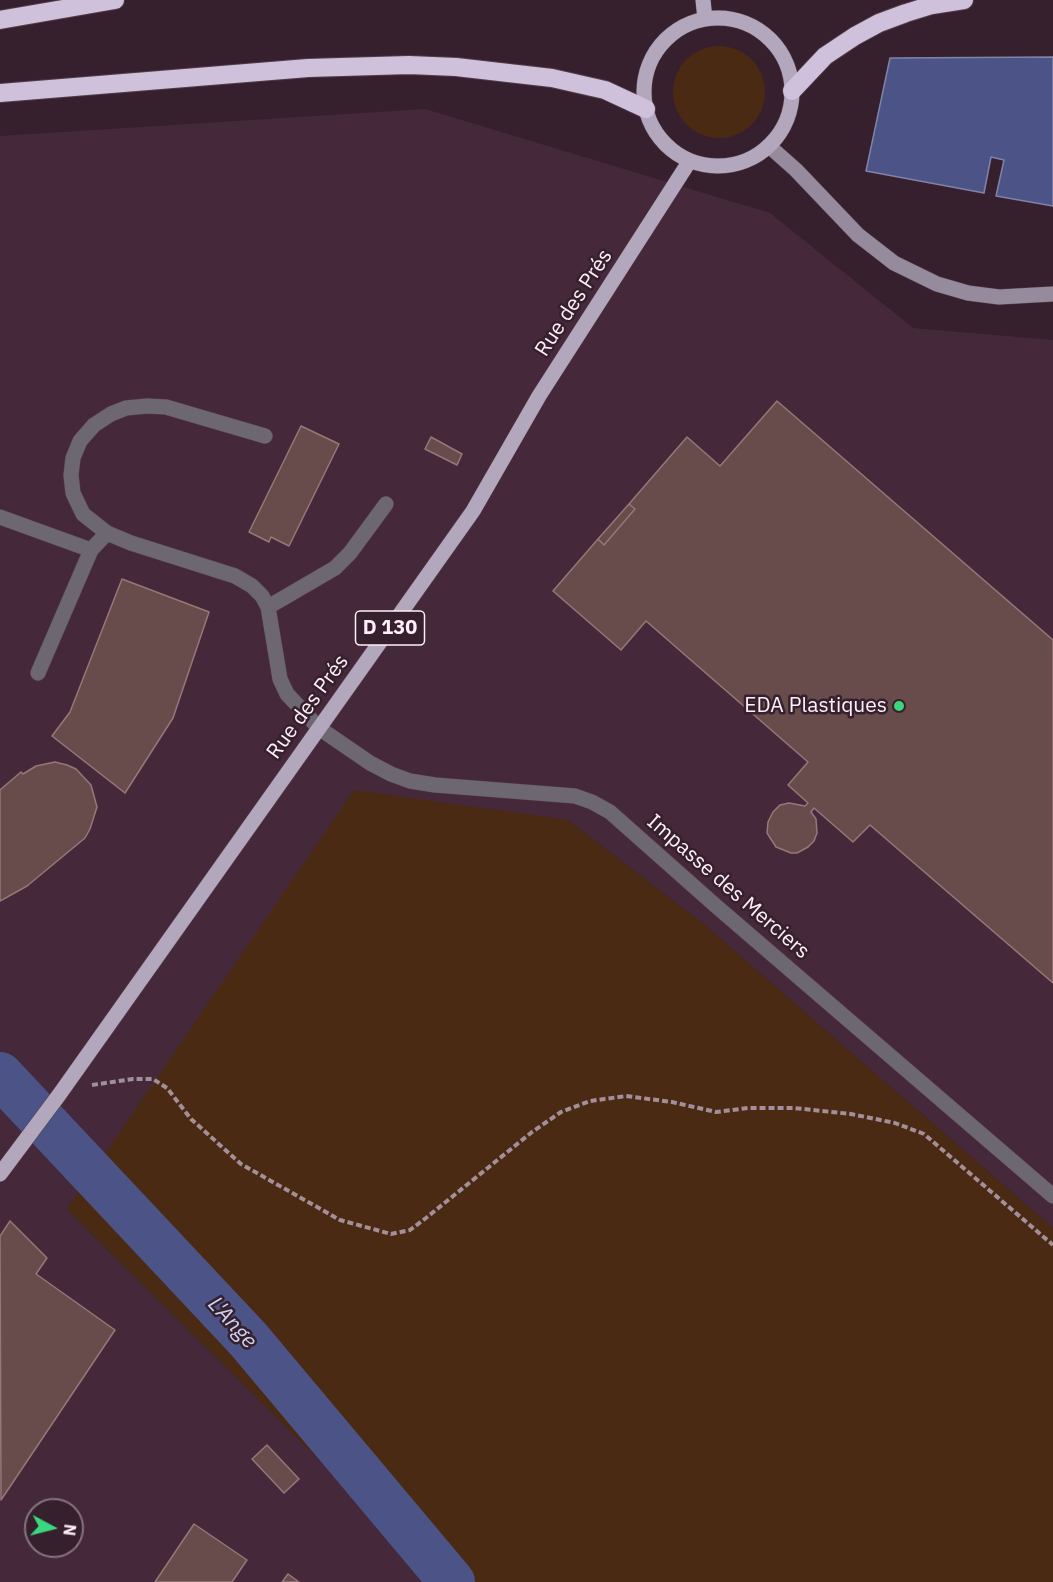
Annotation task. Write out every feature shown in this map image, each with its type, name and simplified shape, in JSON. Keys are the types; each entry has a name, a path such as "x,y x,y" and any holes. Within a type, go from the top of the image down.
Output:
{"highway":[{"path":"0,20 116,0"},
{"path":"792,91 825,56 879,23 932,5 964,0"},
{"path":"0,93 308,68 409,65 456,67 552,78 605,90 646,109"}],"main road":[{"path":"703,0 705,19"},
{"path":"705,19 731,19 751,26 767,37 781,52 789,71 792,91 790,111 782,130 769,146 753,158 736,165 718,167 689,162 664,144 651,124 644,101 645,78 653,55 668,37 688,24 705,19"},
{"path":"769,146 796,170 858,235 894,263 937,285 968,293 999,297 1053,294"},
{"name":"Rue des Prés","path":"0,1174 59,1095 473,511 539,396 689,162"}],"street":[{"path":"265,436 166,408 147,406 126,408 93,425 80,441 73,458 71,475 73,493 83,514 107,533 131,543 235,576 252,586 262,596 268,607 335,568 350,553 386,504"},
{"path":"0,517 91,550"},
{"path":"38,673 91,550 107,533"},
{"name":"Impasse des Merciers","path":"268,607 280,680 287,694 319,728 370,763 410,781 575,796 610,812 1053,1196"}],"path":[{"path":"69,1079 88,1085 133,1079 153,1079 167,1088 191,1119 241,1164 340,1220 391,1234 410,1230 532,1132 561,1112 590,1101 626,1096 672,1102 716,1112 747,1108 794,1108 851,1114 895,1123 924,1134 1053,1245"}],"shaded area":[{"path":"719,46 737,49 752,59 762,74 765,92 762,110 752,125 737,135 719,138 701,135 686,125 676,110 673,92 676,74 686,59 701,49"},
{"path":"425,109 770,213 913,328 1053,340 1053,1228 701,922 568,820 67,1209 442,1582 0,1582 0,136"},
{"path":"354,790 568,820 701,922 1053,1228 1053,1582 442,1582 67,1209"}],"water":[{"path":"1053,57 1053,206 996,196 1004,160 991,157 984,193 866,171 890,58"}],"building":[{"name":"EDA Plastiques","path":"777,401 1053,640 1053,983 870,825 853,842 814,808 811,812 816,819 817,833 814,841 797,853 776,847 767,833 768,822 780,805 789,803 805,806 808,803 788,785 808,762 646,621 621,650 553,591 598,539 604,545 635,509 629,504 687,437 720,466"},
{"path":"301,426 339,444 289,546 271,537 269,542 249,532"},
{"path":"431,437 462,454 457,465 425,449"},
{"path":"629,504 635,509 604,545 598,539"},
{"path":"122,579 209,612 173,718 125,793 52,736 70,712"},
{"path":"55,762 76,769 91,785 97,807 90,829 85,838 27,886 0,901 0,790 21,772 23,774 36,766"},
{"path":"10,1221 47,1258 36,1274 115,1330 1,1500 0,1236"},
{"path":"267,1445 299,1479 284,1493 252,1459"},
{"path":"194,1524 247,1560 232,1582 155,1582"},
{"path":"288,1574 299,1582 282,1582"}],"waterway":[{"name":"L'Ange","path":"0,1075 248,1339 452,1582"}],"place":[{"name":"EDA Plastiques","path":"899,706"}]}
